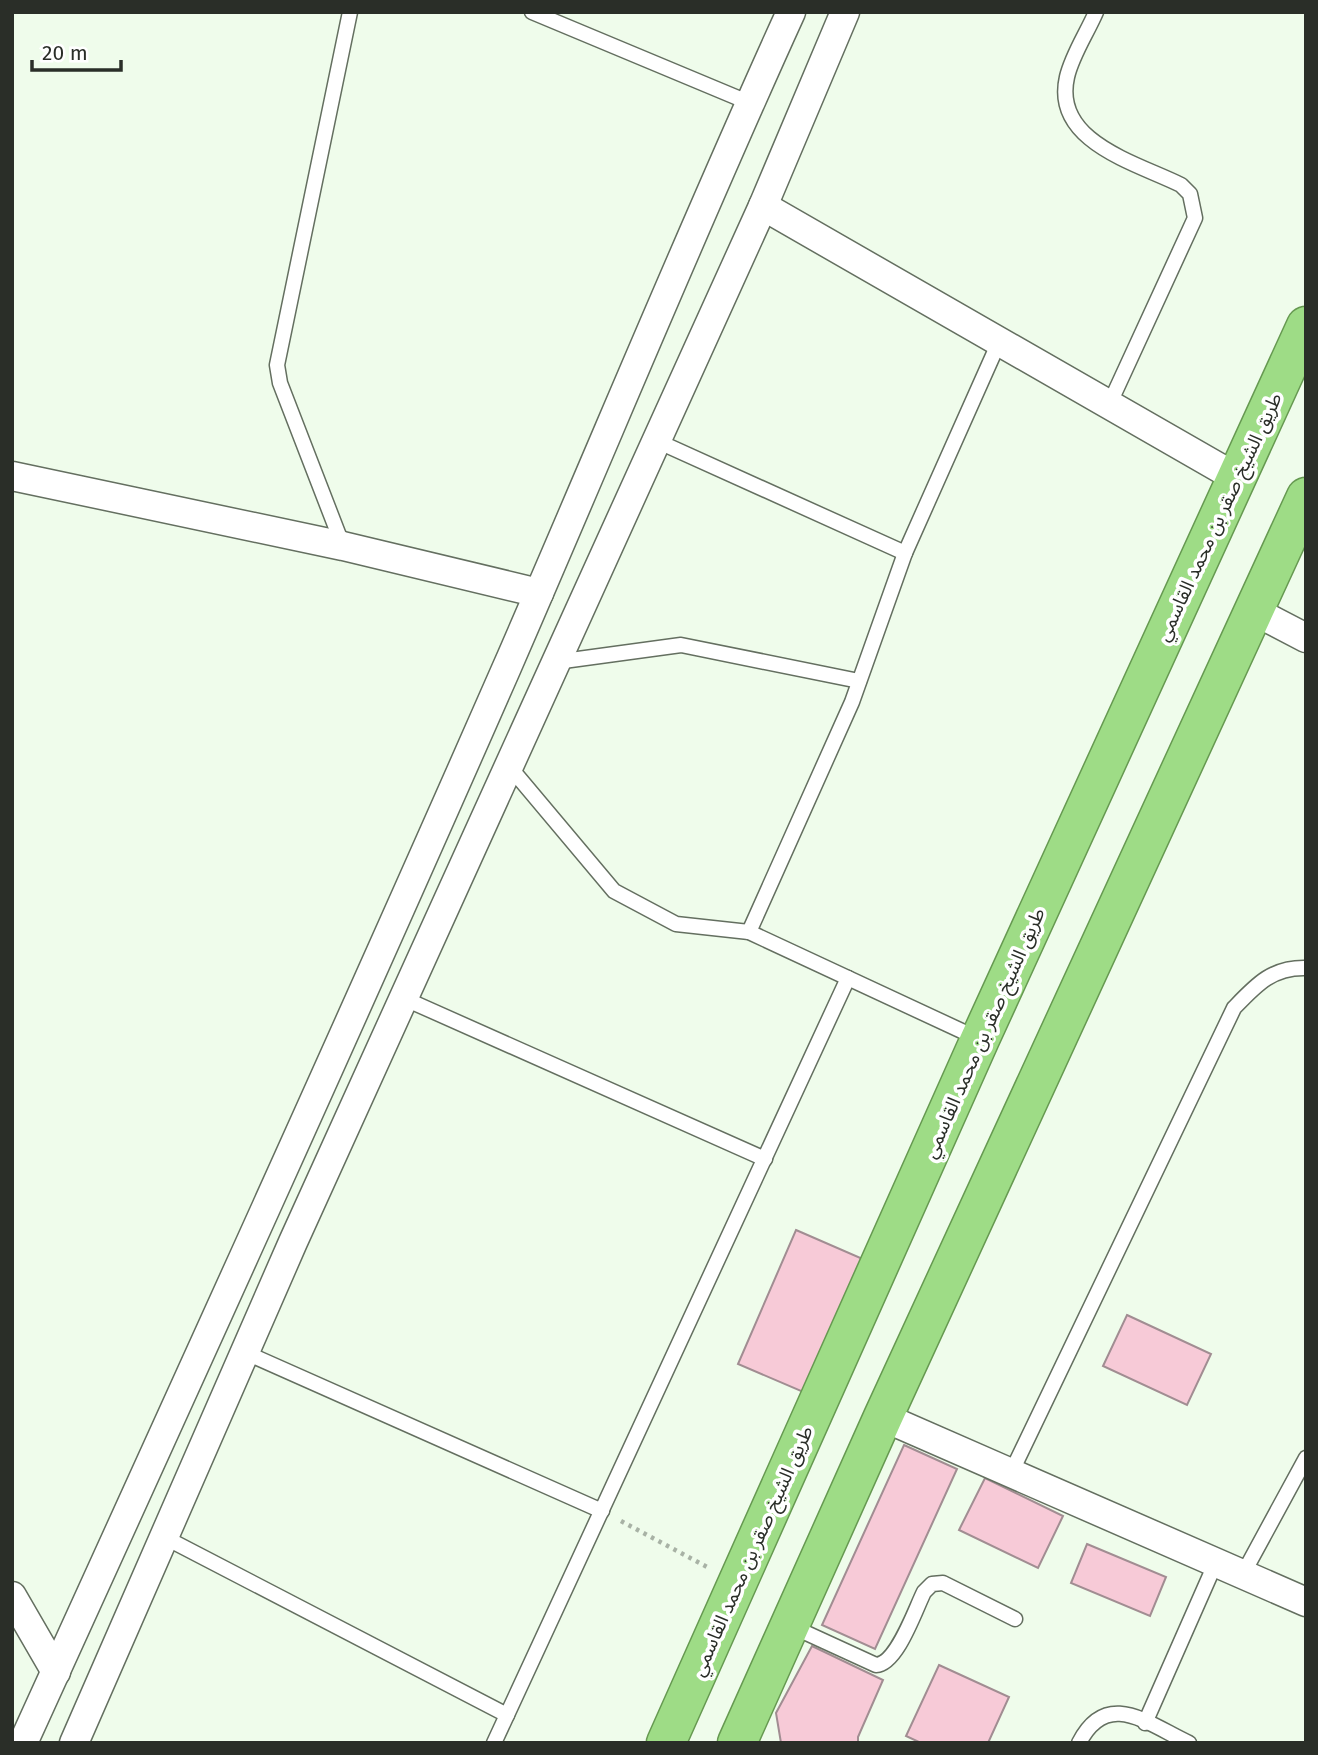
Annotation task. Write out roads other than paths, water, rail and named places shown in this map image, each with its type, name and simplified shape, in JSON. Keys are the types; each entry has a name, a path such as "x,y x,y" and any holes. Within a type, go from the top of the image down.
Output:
{"highway":[{"name":"طريق الشيخ صقر بن محمد القاسمي","path":"666,1743 981,1040 1306,326"},
{"path":"737,1743 883,1418 1306,498"}],"street":[{"path":"23,1743 343,1039 791,12"},
{"path":"75,1742 244,1352 763,206 845,12"},
{"path":"763,206 1237,478"},
{"path":"12,476 344,546 539,593"},
{"path":"1254,611 1306,638"},
{"path":"883,1418 1306,1602"},
{"path":"12,1596 56,1672"}],"lane":[{"path":"344,546 280,383 277,365 350,12"},
{"path":"532,12 565,18 750,103"},
{"path":"1096,12 1068,75 1065,97 1071,117 1093,143 1181,185 1190,194 1195,218 1109,405"},
{"path":"749,932 859,681 905,553 999,342"},
{"path":"657,441 905,553"},
{"path":"556,662 681,645 859,681"},
{"path":"509,766 614,891 676,923 749,932 981,1040"},
{"path":"1011,1473 1234,1008 1261,980 1286,967 1306,968"},
{"path":"495,1743 848,978"},
{"path":"404,998 765,1159"},
{"path":"244,1352 602,1511"},
{"path":"1242,1574 1306,1458"},
{"path":"164,1537 507,1715"},
{"path":"1145,1723 1216,1562"},
{"path":"790,1625 876,1665 883,1665 893,1656 924,1592 932,1584 943,1583 1015,1619"},
{"path":"1079,1743 1090,1724 1108,1713 1119,1712 1189,1743"}]}
